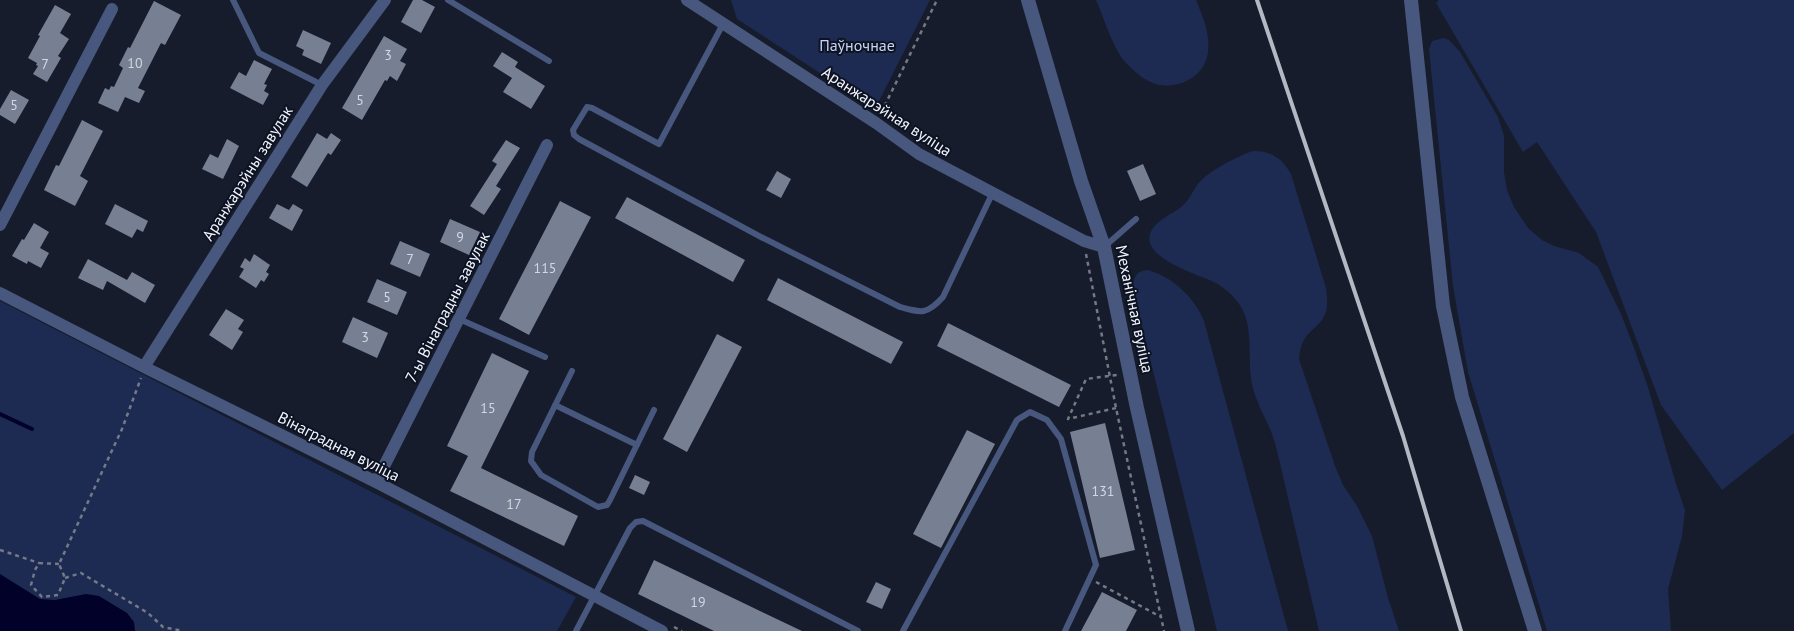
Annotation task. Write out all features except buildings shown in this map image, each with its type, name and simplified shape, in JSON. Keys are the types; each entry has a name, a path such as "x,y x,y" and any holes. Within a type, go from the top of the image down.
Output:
{"street":[{"name":"Аранжарэйны завулак","path":"144,367 322,85 385,0"},
{"name":"Аранжарэйная вуліца","path":"688,0 876,123 919,154 1084,241 1104,247"},
{"name":"Механічная вуліца","path":"1028,0 1081,181 1104,247 1137,408 1188,631"},
{"path":"1412,0 1443,306 1462,397 1535,631"},
{"path":"0,225 112,8"},
{"name":"7-ы Вінаградны завулак","path":"376,482 547,146"},
{"name":"Вінаградная вуліца","path":"0,293 376,482 662,631"}],"lane":[{"path":"233,0 258,53 322,85"},
{"path":"448,0 549,61"},
{"path":"723,24 660,144 592,108 586,107 573,130 574,135 579,140 763,238 900,306 918,312 933,308 943,297 994,192"},
{"path":"1104,247 1136,219"},
{"path":"459,319 544,358"},
{"path":"572,371 532,452 531,461 541,475 598,507 607,505 610,500 654,410"},
{"path":"555,405 637,445"},
{"path":"903,631 1017,420 1030,412 1047,420 1061,438 1096,565 1065,631"},
{"path":"576,631 630,528 636,522 644,521 858,631"}],"path":[{"path":"876,123 936,0"},
{"path":"1084,241 1116,408 1164,631"},
{"path":"1104,345 1111,344"},
{"path":"39,563 30,585 42,596 58,595 65,578 59,564 122,429 139,388 144,367"},
{"path":"1116,408 1068,419 1086,379 1117,376"},
{"path":"0,550 39,563 59,564"},
{"path":"65,578 81,573 148,613 163,627 184,631"},
{"path":"1090,579 1161,617"}],"green space":[{"name":"Паўночнае","path":"731,0 930,0 877,105 869,105 737,19"},
{"path":"1096,0 1196,0 1208,38 1206,60 1198,73 1185,82 1169,85 1160,85 1143,78 1128,65 1118,52"},
{"path":"1439,0 1794,0 1794,433 1722,490 1661,405 1596,232 1537,142 1523,152 1436,3"},
{"path":"1444,38 1449,40 1460,52 1498,117 1504,136 1504,172 1507,190 1514,207 1528,228 1542,240 1554,246 1579,253 1598,267 1621,314 1647,384 1685,510 1682,536 1668,589 1671,631 1547,631 1468,372 1453,286 1429,49 1432,41"},
{"path":"1253,151 1266,152 1276,157 1291,174 1326,288 1326,312 1323,319 1303,341 1299,359 1335,466 1343,485 1357,506 1372,536 1388,598 1399,631 1319,631 1276,447 1253,388 1248,326 1245,316 1239,303 1227,291 1216,283 1171,263 1152,248 1149,238 1153,228 1162,219 1180,208 1203,179 1224,164"},
{"path":"1147,270 1165,277 1182,289 1195,304 1204,321 1288,631 1217,631 1133,289 1136,276 1140,272"},
{"path":"0,301 576,597 557,631 0,631"}],"shaded area":[{"path":"0,574 40,599 55,600 86,594 99,596 127,613 134,622 135,631 0,631"}],"waterway":[{"path":"0,414 32,429"}],"railway":[{"path":"1257,0 1403,436 1461,631"}]}
